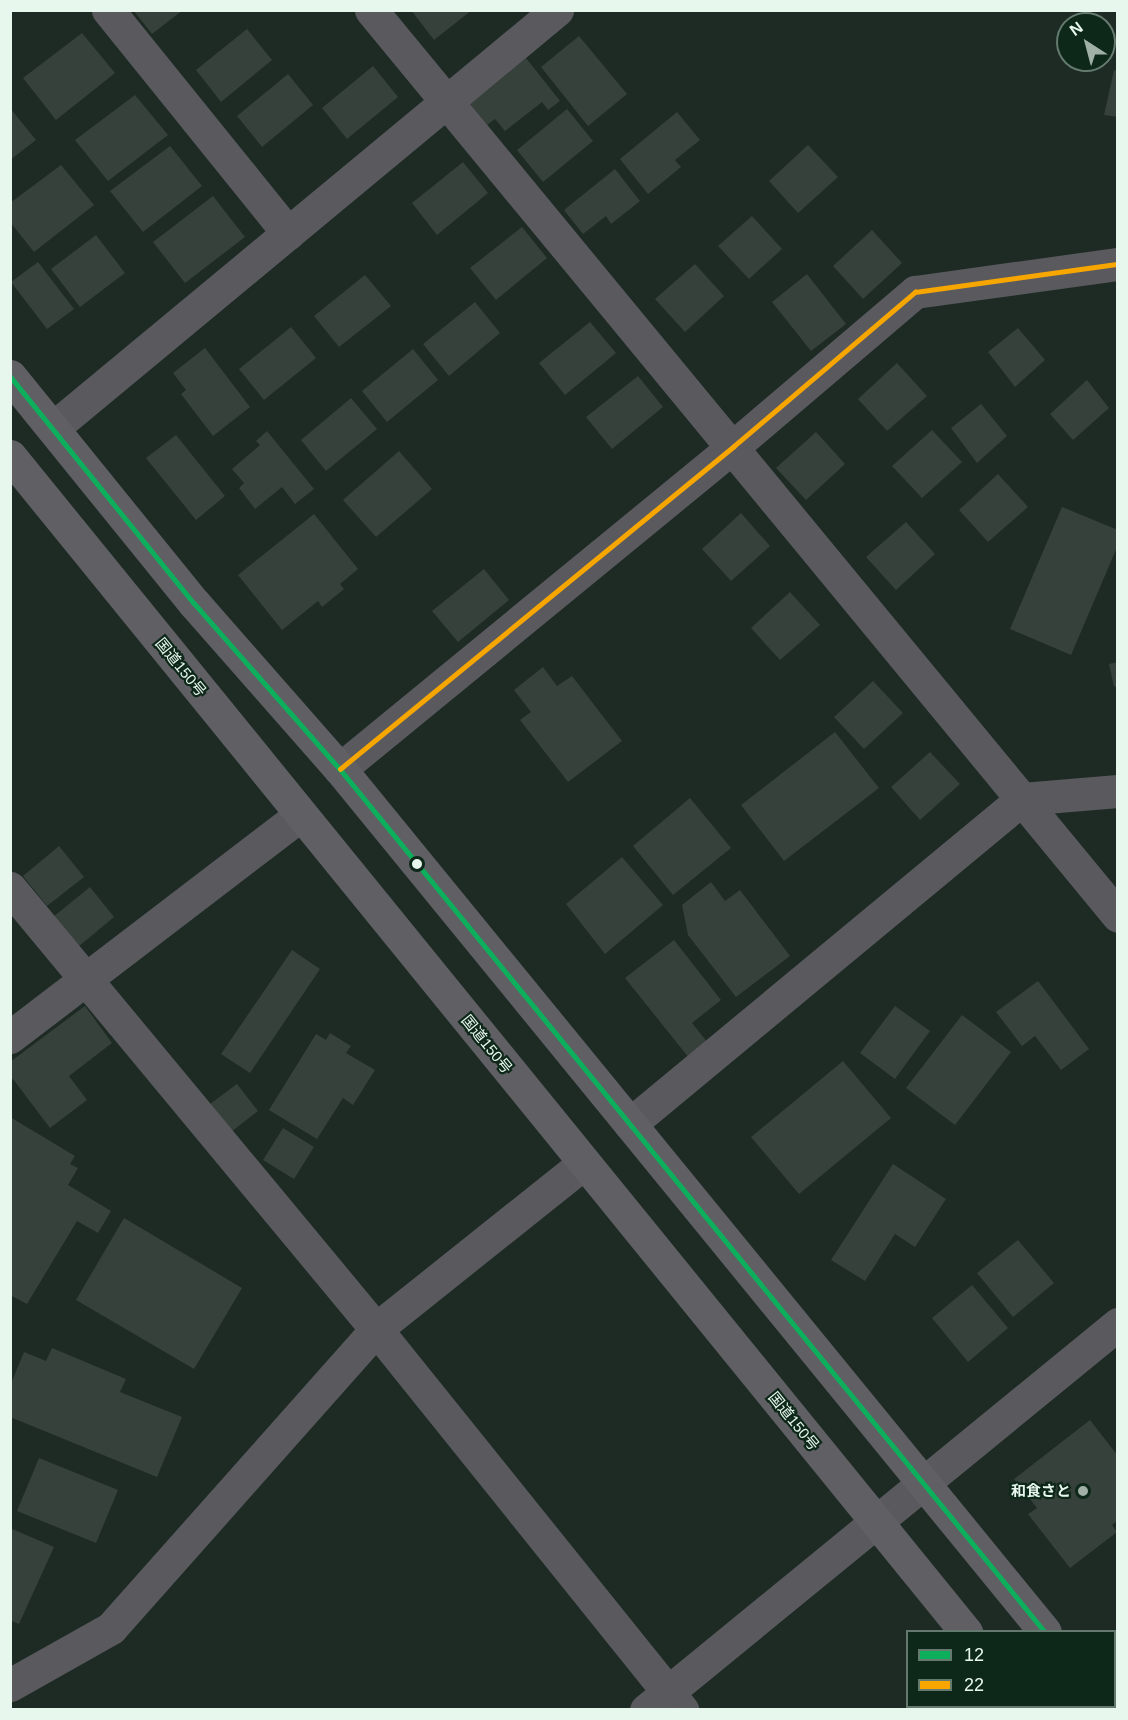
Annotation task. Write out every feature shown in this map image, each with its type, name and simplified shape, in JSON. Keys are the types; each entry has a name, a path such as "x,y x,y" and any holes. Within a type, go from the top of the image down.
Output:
{"highway":[{"path":"10,376 194,603 340,769 1043,1630"},
{"name":"国道150号","path":"12,461 964,1630"}],"street":[{"path":"108,10 288,233"},
{"path":"371,10 734,446 1118,916"},
{"path":"53,428 557,10"},
{"path":"340,769 734,446 915,292 1118,264"},
{"path":"630,1124 1022,800 1118,791"},
{"path":"10,1037 300,815"},
{"path":"10,888 376,1329 665,1704 875,1520 1118,1323"},
{"path":"10,1685 111,1628 376,1329 584,1163"}],"building":[{"path":"133,10 183,10 152,34"},
{"path":"411,10 472,10 434,40"},
{"path":"247,29 272,60 221,102 196,70"},
{"path":"82,33 115,73 56,120 23,78"},
{"path":"579,36 627,94 588,126 541,67"},
{"path":"526,58 560,101 548,110 542,102 505,131 495,119 487,125 470,104"},
{"path":"373,66 398,97 347,139 322,108"},
{"path":"1118,71 1118,117 1104,115 1114,72"},
{"path":"288,74 313,105 262,147 237,116"},
{"path":"135,95 168,135 108,181 75,140"},
{"path":"10,108 36,140 10,160"},
{"path":"567,109 593,141 543,182 517,150"},
{"path":"677,112 700,140 675,160 681,167 648,194 620,159"},
{"path":"808,145 838,177 798,213 769,181"},
{"path":"170,146 202,186 143,232 110,191"},
{"path":"463,162 488,193 437,235 412,203"},
{"path":"61,165 94,205 34,252 10,222 10,203"},
{"path":"615,169 640,201 611,224 606,216 583,234 564,210"},
{"path":"213,196 245,237 185,283 153,242"},
{"path":"752,216 782,249 749,279 718,246"},
{"path":"522,227 547,258 496,300 470,268"},
{"path":"872,230 902,263 863,299 833,266"},
{"path":"96,235 125,273 80,307 51,269"},
{"path":"38,262 74,309 47,329 11,282"},
{"path":"695,264 724,296 685,332 655,299"},
{"path":"807,274 846,324 811,351 772,302"},
{"path":"365,275 391,306 339,347 314,316"},
{"path":"475,302 500,333 449,376 423,344"},
{"path":"590,322 616,353 565,395 539,363"},
{"path":"291,327 316,358 264,400 239,369"},
{"path":"1018,328 1045,360 1015,387 988,352"},
{"path":"205,348 250,407 213,436 181,394 186,390 173,373"},
{"path":"413,349 438,380 387,422 362,391"},
{"path":"897,363 927,396 887,431 858,399"},
{"path":"638,376 663,407 612,449 586,417"},
{"path":"1087,380 1109,408 1073,440 1050,414"},
{"path":"351,398 377,429 326,471 301,440"},
{"path":"981,404 1007,436 977,463 951,428"},
{"path":"932,430 962,462 922,498 892,466"},
{"path":"267,431 314,489 295,504 282,487 255,509 239,488 244,483 232,469 260,445 256,441"},
{"path":"816,432 845,464 806,500 776,468"},
{"path":"176,435 225,496 196,520 146,458"},
{"path":"399,451 432,489 376,537 343,500"},
{"path":"998,474 1028,507 988,542 959,510"},
{"path":"1062,507 1118,530 1118,545 1071,655 1010,629"},
{"path":"741,513 770,546 731,581 702,549"},
{"path":"314,514 358,569 340,584 344,589 322,607 318,601 282,630 238,575"},
{"path":"906,522 935,554 896,590 866,557"},
{"path":"484,569 509,600 458,642 432,611"},
{"path":"790,592 820,625 780,660 751,628"},
{"path":"1118,662 1118,686 1114,687 1109,664"},
{"path":"543,667 557,686 572,676 622,741 568,782 520,720 531,712 514,690"},
{"path":"873,681 903,713 864,749 834,717"},
{"path":"835,732 879,788 784,861 741,805"},
{"path":"930,752 960,784 920,820 891,787"},
{"path":"690,798 731,848 673,895 633,846"},
{"path":"59,846 84,877 47,906 23,876"},
{"path":"622,857 663,905 605,954 566,904"},
{"path":"711,882 725,901 740,890 790,956 736,997 688,935 682,905"},
{"path":"90,887 114,917 78,947 53,917"},
{"path":"674,940 721,1000 692,1023 708,1043 689,1058 625,978"},
{"path":"292,950 320,969 250,1073 221,1054"},
{"path":"1038,981 1089,1049 1061,1070 1035,1036 1022,1046 996,1012"},
{"path":"85,1006 112,1043 69,1076 87,1100 50,1128 13,1079 10,1081 10,1062"},
{"path":"895,1006 930,1031 895,1079 860,1053"},
{"path":"962,1015 1011,1052 955,1125 906,1088"},
{"path":"330,1033 351,1046 346,1053 375,1070 353,1105 343,1098 317,1139 269,1110 316,1034 326,1040"},
{"path":"843,1061 891,1118 799,1194 751,1137"},
{"path":"237,1084 258,1111 231,1132 210,1104"},
{"path":"10,1117 75,1156 70,1164 78,1168 68,1185 111,1211 98,1233 77,1221 27,1304 10,1295"},
{"path":"283,1128 314,1147 294,1179 263,1160"},
{"path":"893,1164 946,1199 915,1247 895,1234 865,1281 831,1260"},
{"path":"124,1218 242,1288 194,1369 76,1300"},
{"path":"1018,1240 1054,1283 1013,1317 977,1273"},
{"path":"972,1285 1008,1328 968,1362 932,1318"},
{"path":"52,1348 126,1379 120,1392 182,1417 157,1477 10,1417 10,1386 24,1352 46,1361"},
{"path":"1090,1420 1118,1456 1118,1520 1112,1525 1117,1532 1070,1568 1028,1514 1037,1508 1014,1479"},
{"path":"39,1458 118,1490 96,1543 17,1511"},
{"path":"10,1528 54,1547 19,1624 10,1620"}],"transit line":[{"name":"22","path":"340,769 734,446 915,292 1118,264"},
{"name":"12","path":"10,376 194,603 340,769 1043,1630"}],"place":[{"name":"和食さと","path":"1083,1491"}]}
